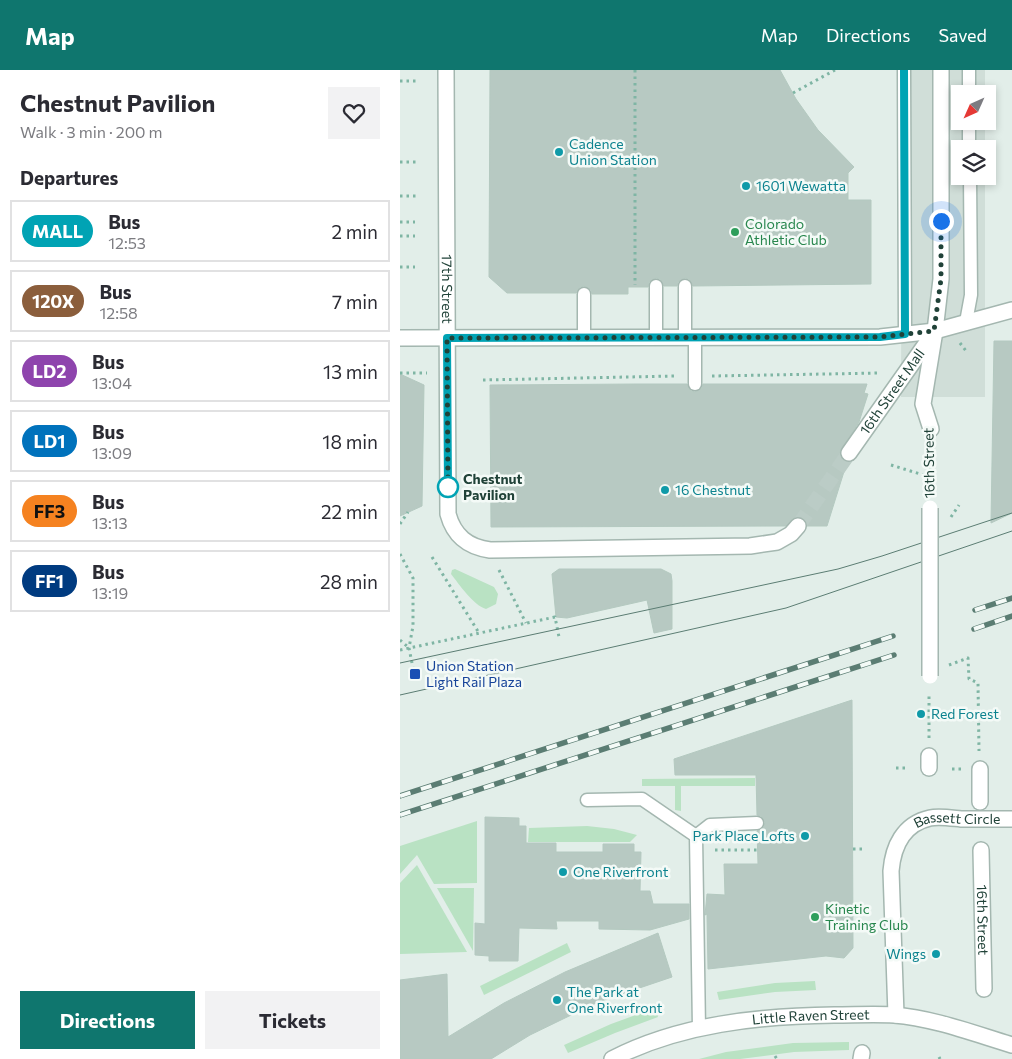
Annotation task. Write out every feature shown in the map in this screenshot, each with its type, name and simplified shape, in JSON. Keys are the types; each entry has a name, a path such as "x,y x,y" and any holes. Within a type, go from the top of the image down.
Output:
{"street":[{"name":"17th Street","path":"446,70 448,514 454,531 471,546 482,549 732,547 765,545 777,542 791,534 798,526"},
{"name":"16th Street","path":"931,429 923,404 941,279 941,70"},
{"path":"400,338 880,337 934,331 1012,310"},
{"name":"16th Street Mall","path":"850,454 934,331"},
{"name":"16th Street","path":"930,508 930,674"},
{"path":"980,769 980,802"},
{"name":"Bassett Circle","path":"896,1016 891,871 893,855 898,842 917,823 931,818 1012,820"},
{"name":"16th Street","path":"981,850 984,989"},
{"name":"Little Raven Street","path":"612,1059 624,1053 699,1029 739,1021 786,1016 896,1016 942,1025 1012,1045"}],"lane":[{"path":"904,70 905,334"},
{"path":"969,70 969,85"},
{"path":"966,322 971,295 970,185"},
{"path":"656,286 656,337"},
{"path":"685,286 696,384"},
{"path":"584,294 584,338"},
{"path":"587,800 642,799 696,836"},
{"path":"696,836 710,825 757,822"},
{"path":"696,836 699,1029"}],"path":[{"path":"635,70 635,289"},
{"path":"793,93 835,70"},
{"path":"400,81 416,81"},
{"path":"400,162 416,162"},
{"path":"400,196 416,196"},
{"path":"400,222 415,222"},
{"path":"400,236 415,236"},
{"path":"400,267 415,267"},
{"name":"16th Street","path":"930,508 931,429"},
{"path":"891,464 930,477"},
{"path":"400,524 408,512"},
{"path":"400,554 413,578 413,626 409,648 413,668"},
{"path":"432,557 479,633"},
{"path":"498,569 526,623"},
{"path":"400,650 555,617 559,637"},
{"path":"400,640 409,648"},
{"path":"929,762 930,674 968,658 969,679 978,683 980,769"},
{"path":"896,768 907,768"},
{"path":"952,769 962,769"},
{"path":"853,849 864,849"},
{"path":"696,850 757,850"}],"shaded area":[{"path":"902,70 985,70 985,85 951,85 951,130 985,130 985,140 951,140 951,185 985,185 985,397 901,397"}],"green space":[{"path":"455,569 494,587 498,594 496,604 486,609 476,603 451,574 452,570"},
{"path":"755,778 755,786 681,786 681,811 675,810 675,786 642,786 642,779"},
{"path":"477,821 477,883 434,884 417,855 400,874 400,846"},
{"path":"587,826 614,829 637,835 630,842 528,842 529,828"},
{"path":"417,865 467,952 400,954 400,883"},
{"path":"437,888 474,888 473,951"},
{"path":"567,943 571,952 484,995 480,986"},
{"path":"815,981 816,990 775,992 719,1000 717,992 775,983"},
{"path":"655,1008 658,1017 568,1053 564,1045 611,1024"},
{"path":"849,1042 849,1050 794,1052 740,1059 699,1059 726,1052 793,1043"}],"building":[{"path":"490,70 780,70 796,99 818,130 854,167 848,173 848,200 871,200 871,284 693,286 689,279 685,278 678,282 677,286 664,286 660,279 656,278 649,282 648,287 628,287 628,294 592,294 591,290 584,286 580,287 576,293 507,293 489,277"},
{"path":"994,341 1012,341 1012,513 991,523"},
{"name":"Chestnut Pavilion","path":"400,374 424,385 422,506 400,516"},
{"name":"16 Chestnut","path":"687,384 691,391 695,392 702,388 703,384 867,384 864,393 868,394 859,422 840,452 841,457 847,462 827,526 807,526 804,519 795,517 786,526 491,527 490,385"},
{"path":"559,569 661,569 671,574 672,629 654,633 647,600 567,618 556,617 552,574"},
{"name":"Park Place Lofts","path":"852,700 853,948 844,958 826,956 708,969 707,914 705,915 707,894 725,895 724,864 758,864 757,831 764,827 765,822 761,816 757,815 756,775 675,775 674,759"},
{"name":"One Riverfront","path":"485,817 519,818 519,826 526,826 526,843 556,843 556,852 603,852 603,844 634,844 634,852 641,852 640,891 650,891 653,904 689,904 689,919 650,930 599,929 599,921 556,921 557,929 519,928 518,961 489,961 489,956 475,955 475,923 485,924"},
{"name":"The Park at One Riverfront","path":"658,933 672,977 598,1002 530,1035 491,1059 400,1059 400,980 447,974 448,1037 504,1003 565,972"}],"tunnel":[{"path":"798,526 849,453"}],"tram line":[{"path":"400,663 838,569 1012,513"},
{"path":"400,695 786,608 1012,531"}],"railway":[{"path":"975,610 1012,598"},
{"path":"974,629 1012,616"},
{"path":"400,796 893,636"},
{"path":"400,815 894,655"}],"bus line":[{"name":"MALL","path":"448,491 447,338 880,337 905,334 904,70"}],"place":[{"name":"Cadence Union Station","path":"559,152"},
{"name":"1601 Wewatta","path":"746,186"},
{"name":"Colorado Athletic Club","path":"735,232"},
{"name":"Chestnut Pavilion","path":"448,487"},
{"name":"16 Chestnut","path":"665,490"},
{"name":"Union Station Light Rail Plaza","path":"415,674"},
{"name":"Red Forest","path":"921,714"},
{"name":"Park Place Lofts","path":"805,836"},
{"name":"One Riverfront","path":"563,872"},
{"name":"Kinetic Training Club","path":"815,917"},
{"name":"Wings","path":"936,954"},
{"name":"The Park at One Riverfront","path":"557,1000"}],"route":[{"path":"448,487 448,491 447,338 880,337 934,331 941,279 941,221"}]}
